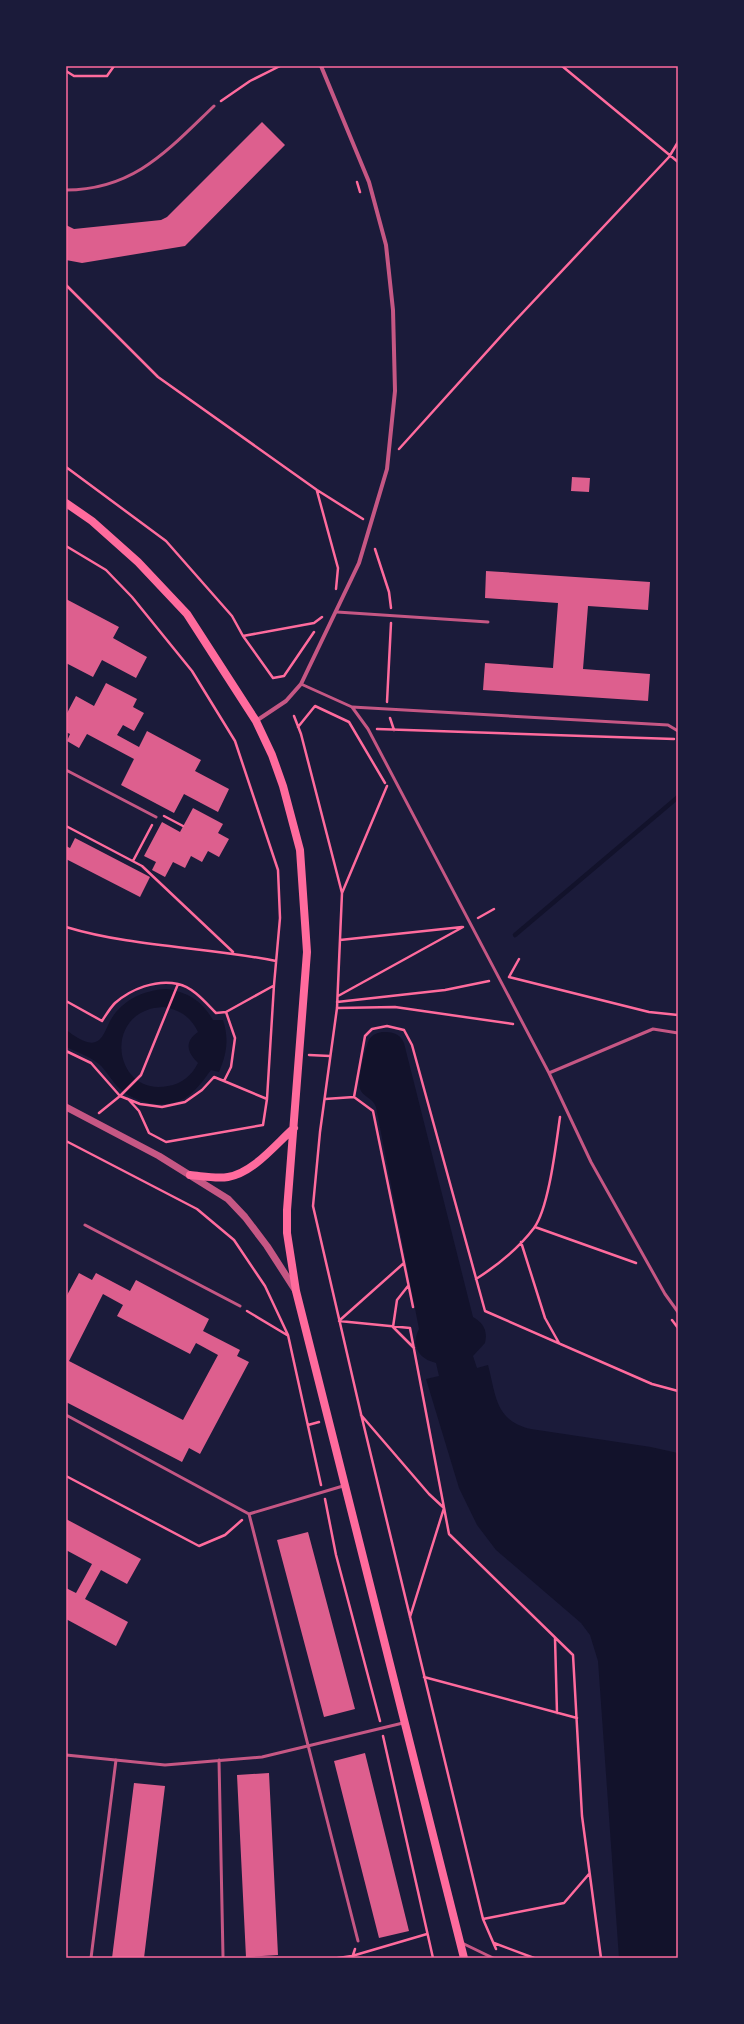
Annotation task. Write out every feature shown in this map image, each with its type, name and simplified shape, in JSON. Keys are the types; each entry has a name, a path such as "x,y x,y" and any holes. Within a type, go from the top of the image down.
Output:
{"main road":[{"path":"66,503 92,521 138,562 187,614 256,721 272,755 283,786 300,850 307,952 294,1128 288,1186 287,1233 296,1291 406,1722 464,1958"},
{"path":"190,1175 226,1178 242,1174 256,1164 294,1128"}],"street":[{"path":"256,721 286,701 301,684 337,612 359,563 387,469 395,391 393,310 386,245 369,182 321,66"},
{"path":"66,1107 159,1156 228,1199 245,1217 296,1291"}],"lane":[{"path":"66,190 101,187 127,177 149,165 166,152 214,106"},
{"path":"337,612 488,622"},
{"path":"301,684 352,707 668,725 678,731"},
{"path":"352,707 368,729 549,1073 591,1162 665,1294 678,1312"},
{"path":"66,770 156,817"},
{"path":"549,1073 653,1029 678,1033"},
{"path":"85,1225 240,1306"},
{"path":"66,1415 249,1514 346,1485"},
{"path":"249,1514 358,1941"},
{"path":"66,1755 165,1764 262,1757 406,1722"},
{"path":"91,1958 116,1760"},
{"path":"219,1760 223,1956"},
{"path":"461,1943 493,1958"}],"path":[{"path":"66,71 74,76 107,76 114,66"},
{"path":"214,106 250,81 280,66"},
{"path":"562,66 669,157 678,162"},
{"path":"397,451 512,324 669,157 678,142"},
{"path":"355,177 362,198"},
{"path":"66,285 158,377 317,490 366,520 367,513"},
{"path":"66,467 166,541 232,616 243,636 273,678 284,676 327,613 314,623 243,636"},
{"path":"317,490 338,568 337,591 342,584"},
{"path":"66,546 106,570 132,597 192,671 236,741 278,870 280,918 267,1099 263,1125 166,1142 149,1133 140,1111 128,1099"},
{"path":"375,549 388,592 392,615 386,709"},
{"path":"298,727 315,706 349,722 390,793"},
{"path":"294,716 342,893 337,1008 313,1206 361,1414 483,1919 493,1943 534,1958"},
{"path":"368,729 678,739"},
{"path":"342,893 387,786"},
{"path":"133,861 158,812 183,826"},
{"path":"66,826 142,866 233,952"},
{"path":"478,918 494,909"},
{"path":"461,920 468,933"},
{"path":"340,940 464,926"},
{"path":"337,996 464,926"},
{"path":"66,927 95,936 233,952 276,961"},
{"path":"519,959 509,977 649,1012 678,1015"},
{"path":"486,974 493,987"},
{"path":"337,1002 445,990 489,981"},
{"path":"66,1001 102,1021 114,1004 134,990 159,983 178,984 195,993 216,1013 226,1012 274,985"},
{"path":"93,1110 99,1113 125,1092 138,1079 178,984"},
{"path":"337,1008 395,1006 513,1024"},
{"path":"224,1081 230,1067 235,1038 226,1012"},
{"path":"510,1018 516,1030"},
{"path":"354,1096 365,1036 372,1029 380,1027 387,1026 404,1030 412,1045 485,1311 652,1384 678,1391"},
{"path":"66,1051 91,1063 120,1096 140,1104 162,1107 185,1102 202,1090 214,1077 267,1099"},
{"path":"300,1054 330,1056"},
{"path":"325,1099 354,1096 373,1111 413,1307"},
{"path":"476,1279 502,1262 535,1227 547,1196 561,1116 564,1123"},
{"path":"66,1141 198,1208 234,1240 265,1286 288,1335 336,1555 381,1727 433,1958"},
{"path":"535,1227 636,1263"},
{"path":"521,1241 545,1318 560,1344"},
{"path":"633,1257 640,1269"},
{"path":"339,1321 404,1263"},
{"path":"393,1327 397,1300 409,1286"},
{"path":"240,1306 288,1335"},
{"path":"670,1317 678,1328"},
{"path":"339,1321 410,1328 449,1534 573,1655 582,1816 601,1958"},
{"path":"393,1327 414,1348"},
{"path":"361,1414 429,1494 444,1508"},
{"path":"66,1476 199,1546 226,1535 249,1514"},
{"path":"410,1618 444,1508"},
{"path":"555,1638 558,1713"},
{"path":"424,1677 577,1718"},
{"path":"483,1919 564,1904 589,1873"},
{"path":"338,1958 352,1957 427,1934"}],"shaded area":[{"path":"157,990 174,990 194,998 209,1013 213,1020 223,1020 226,1033 224,1059 219,1072 211,1070 192,1093 184,1099 168,1104 151,1103 134,1098 120,1089 105,1070 95,1061 66,1047 66,1030 82,1040 91,1043 95,1042 99,1040 110,1021 126,1002 141,994","holes":["163,1007 169,1008 188,1018 198,1032 189,1043 189,1051 198,1063 190,1075 178,1083 168,1086 149,1086 135,1079 126,1067 122,1052 123,1036 130,1022 143,1012"]},
{"path":"382,1032 389,1032 398,1035 404,1043 473,1317 482,1324 486,1334 485,1343 473,1356 477,1368 488,1365 499,1405 504,1413 510,1420 531,1429 651,1447 678,1453 678,1958 619,1958 598,1661 590,1635 581,1623 496,1550 477,1525 459,1488 426,1379 439,1376 436,1363 421,1355 416,1346 416,1335 419,1329 376,1107 373,1102 361,1092 359,1085 360,1072 367,1044 373,1036"}],"building":[{"path":"262,122 285,145 185,246 82,263 66,260 66,225 74,229 161,220 167,217"},
{"path":"572,477 590,478 589,492 571,491"},
{"path":"486,571 650,582 648,610 588,606 583,669 650,674 648,701 483,690 485,663 553,668 558,603 485,598"},
{"path":"66,599 119,627 113,638 147,657 136,678 102,660 93,677 66,663"},
{"path":"106,683 137,699 133,707 144,713 134,731 123,725 117,735 139,747 147,731 201,760 195,771 229,789 218,812 184,794 174,813 121,785 134,759 87,734 79,748 67,741 70,734 66,732 66,715 76,696 94,706"},
{"path":"193,808 223,824 218,833 229,839 219,857 208,851 202,862 191,856 185,868 173,862 165,877 152,870 156,862 144,856 162,822 180,832"},
{"path":"75,838 150,877 140,897 66,859 66,846 70,848"},
{"path":"79,1273 92,1280 96,1273 130,1291 136,1280 209,1319 203,1331 240,1350 237,1356 249,1362 200,1454 189,1448 182,1462 66,1402 66,1297","holes":["103,1294 123,1305 117,1316 190,1354 196,1343 218,1355 183,1420 69,1361"]},
{"path":"66,1519 141,1559 127,1584 101,1570 85,1599 128,1622 116,1646 66,1619 66,1588 76,1593 92,1564 66,1550"},
{"path":"308,1532 355,1709 324,1717 277,1540"},
{"path":"365,1753 409,1931 379,1938 334,1761"},
{"path":"269,1773 278,1955 246,1957 237,1775"},
{"path":"134,1783 165,1786 144,1958 112,1958"}],"waterway":[{"path":"515,935 678,797"}]}
